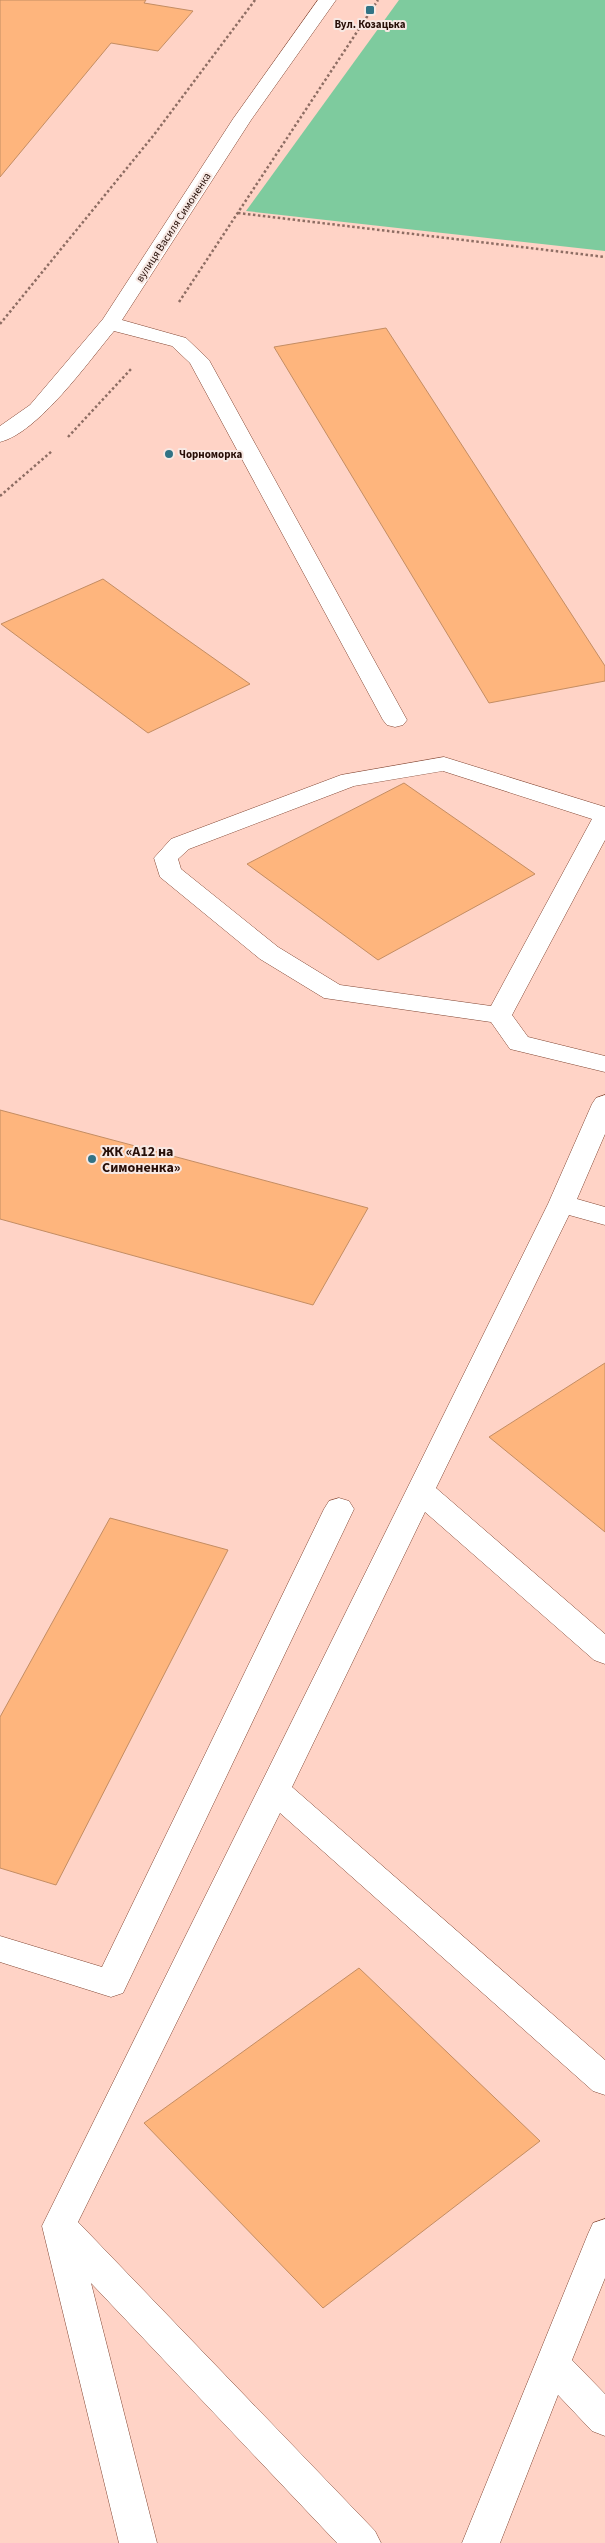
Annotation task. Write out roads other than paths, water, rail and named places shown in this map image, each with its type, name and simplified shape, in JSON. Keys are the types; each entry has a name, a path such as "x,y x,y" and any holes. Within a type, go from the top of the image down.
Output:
{"street":[{"name":"вулиця Василя Симоненка","path":"0,436 37,409 110,323 242,119 327,0"},
{"path":"110,323 179,342 199,360 395,720"},
{"path":"498,1015 605,816 444,764 349,780 180,844 166,858 169,872 269,953 333,992 498,1015 519,1043 605,1064"},
{"path":"138,2543 59,2226 275,1790 561,1204 605,1104"},
{"path":"561,1204 605,1216"},
{"path":"420,1492 605,1652"},
{"path":"0,1949 111,1983 340,1509"},
{"path":"275,1790 605,2081"},
{"path":"59,2226 362,2543"},
{"path":"481,2543 605,2234"},
{"path":"553,2365 605,2418"}],"place":[{"name":"Вул. Козацька","path":"370,10"},
{"name":"Чорноморка","path":"169,454"},
{"name":"ЖК «А12 на Симоненка»","path":"92,1159"}]}
